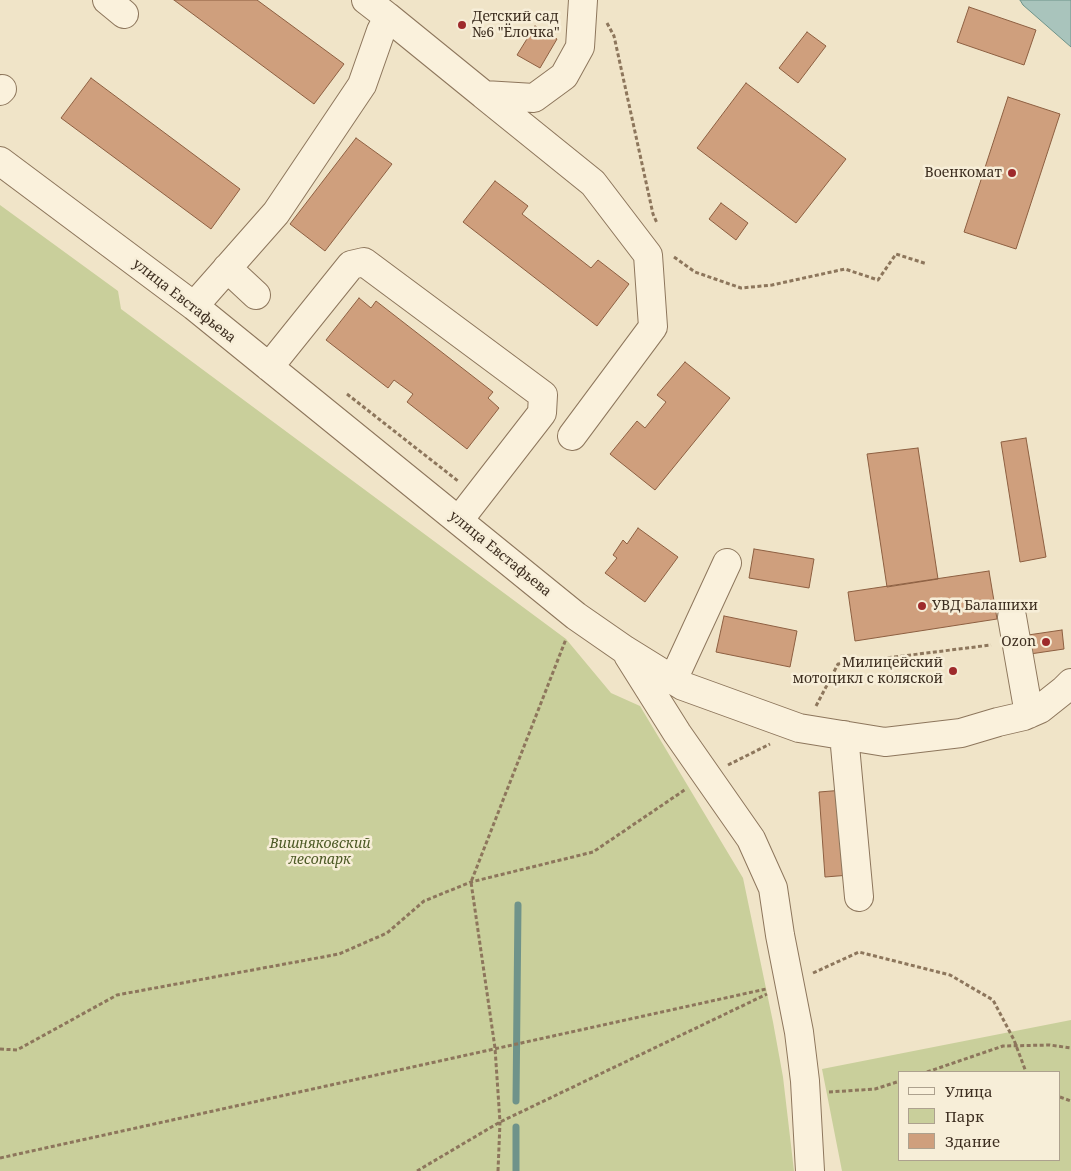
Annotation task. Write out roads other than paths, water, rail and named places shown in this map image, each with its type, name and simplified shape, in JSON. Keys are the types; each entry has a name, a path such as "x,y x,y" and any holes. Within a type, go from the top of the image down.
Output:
{"street":[{"path":"366,0 593,183 648,255 653,326 572,436"},
{"path":"484,95 534,98 564,76 580,47 583,0"},
{"path":"194,306 276,213 362,85 381,31 388,17"},
{"name":"улица Евстафьева","path":"0,161 194,306 576,616 625,650 683,686 806,720 844,735 885,742 961,733 998,722 1040,714 1071,683"},
{"path":"269,367 351,264 364,262 543,395 542,413 459,520"},
{"path":"227,268 256,294"},
{"path":"673,680 727,563"},
{"path":"1014,629 1040,714"},
{"path":"625,650 677,733 752,839 773,888 805,1081 810,1171"},
{"path":"844,735 860,897"}],"water":[{"path":"1020,0 1071,0 1071,47 1023,5"}],"waterway":[{"path":"516,1101 518,905"},
{"path":"516,1127 516,1171"}],"place":[{"name":"Детский сад №6 \"Ёлочка\"","path":"462,25"},
{"name":"Военкомат","path":"1012,173"},
{"name":"УВД Балашихи","path":"922,606"},
{"name":"Ozon","path":"1046,642"},
{"name":"Милицейский мотоцикл с коляской","path":"953,671"}],"park label":[{"name":"Вишняковский лесопарк","path":"320,852"}]}
